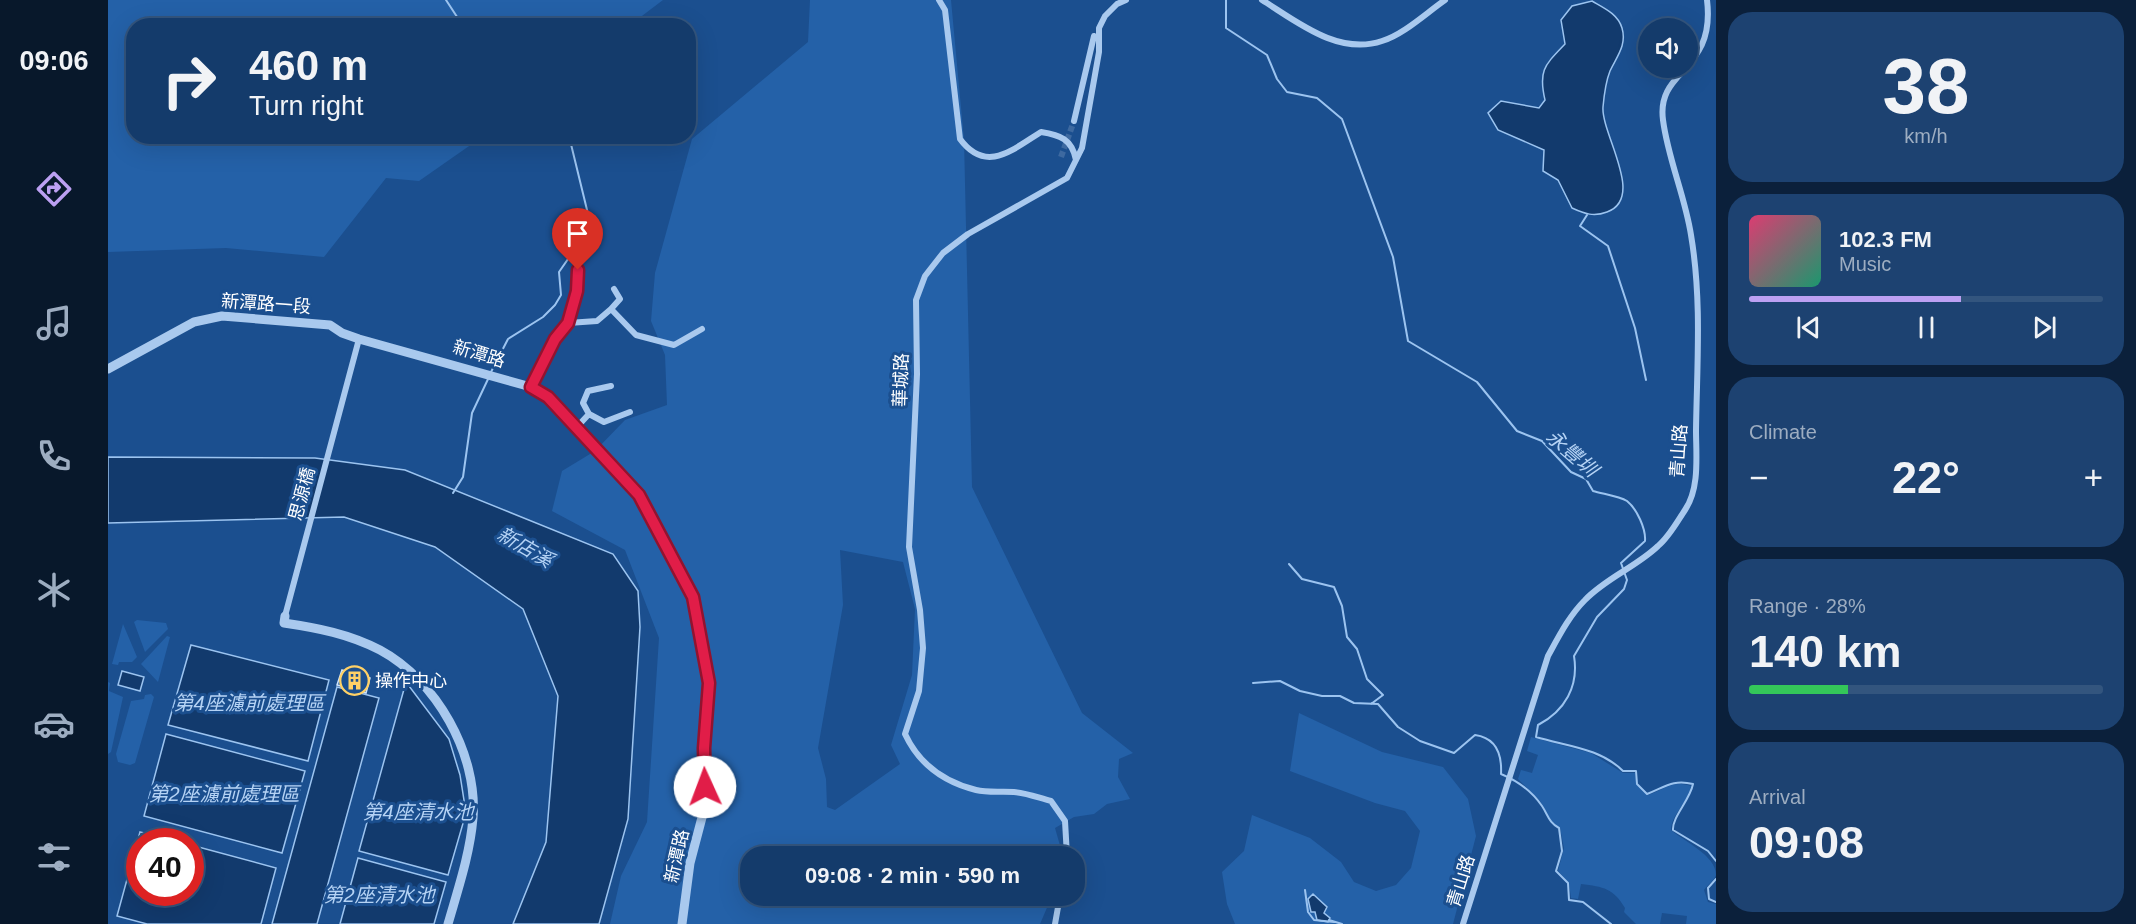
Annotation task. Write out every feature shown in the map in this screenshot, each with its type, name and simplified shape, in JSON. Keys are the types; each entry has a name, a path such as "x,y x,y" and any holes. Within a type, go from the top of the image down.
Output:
{"street":[{"path":"939,0 945,10 960,139 968,150 980,158 991,158 1005,154 1041,132 1067,140 1074,148 1076,161"},
{"path":"1076,161 1082,148 1099,52 1099,28 1105,16 1117,4 1126,0"},
{"path":"1262,0 1323,36 1344,42 1365,43 1382,41 1403,30 1444,0"},
{"name":"青山路","path":"1463,924 1535,689 1548,656 1567,621 1586,599 1660,545 1688,506 1696,470 1698,285 1691,231 1663,119 1666,95 1670,87 1691,68 1704,50 1710,34 1707,0"},
{"path":"1074,121 1094,36"},
{"name":"華城路","path":"1066,846 1065,821 1051,801 1017,792 978,791 952,781 926,765 915,754 905,734 919,691 923,648 920,610 909,547 917,374 916,300 925,276 943,253 987,223 1052,189 1067,178 1076,161"},
{"path":"531,387 555,339 568,323 577,291 578,270"},
{"path":"568,323 597,321 620,298 614,289"},
{"path":"611,309 636,335 674,345 702,329"},
{"name":"新潭路一段","path":"108,369 194,322 222,316 330,325 342,333 359,339"},
{"name":"新潭路","path":"359,339 531,387 548,397 639,495 693,597 709,683 704,748 705,807 690,863 682,924"},
{"name":"思源橋","path":"285,616 359,339"},
{"path":"611,386 588,391 583,403 588,414 604,422 630,412"},
{"path":"576,428 588,414"},
{"path":"285,616 284,622 332,631 383,651 419,681 441,707 456,734 468,770 473,815 469,849 448,924"},
{"path":"1055,924 1058,906"}],"shaded area":[{"path":"108,0 663,0 639,18 126,18 126,144 472,144 419,181 386,178 324,257 226,248 108,252"},
{"path":"810,0 951,0 964,140 972,487 1082,713 1133,753 1119,759 1118,777 1130,799 1107,804 1094,814 1074,817 1055,828 1060,846 740,846 740,906 1048,906 1040,924 610,924 621,876 647,822 659,638 625,550 552,511 562,471 595,451 625,420 667,405 665,355 651,321 655,273 691,144 696,144 696,136 808,42","holes":["840,550 903,562 915,609 912,675 891,745 900,764 835,810 827,807 826,779 818,748 843,605"]},
{"path":"137,620 166,623 168,629 145,652 134,622"},
{"path":"123,624 137,657 132,662 112,664"},
{"path":"167,636 170,637 158,682 141,664"},
{"path":"108,682 110,683 109,691 123,697 111,752 108,754"},
{"path":"151,694 154,697 135,763 130,765 118,762 116,754 131,701 144,699 145,695"},
{"path":"1299,713 1382,752 1443,767 1468,799 1476,836 1453,924 1235,924 1227,904 1222,872 1244,851 1252,815 1310,838 1341,862 1354,882 1376,891 1396,885 1411,868 1420,831 1405,811 1375,803 1290,771"},
{"path":"1531,737 1591,753 1623,773 1635,773 1637,785 1648,795 1673,785 1691,786 1687,798 1674,819 1671,830 1705,855 1715,868 1715,877 1704,890 1708,902 1716,904 1716,924 1686,924 1687,916 1662,913 1660,924 1636,924 1624,912 1625,908 1612,892 1596,886 1581,884 1578,899 1571,898 1569,883 1558,871 1564,848 1560,828 1552,822 1540,801 1518,779 1521,770 1532,773 1538,755 1527,751"}],"water":[{"path":"1592,1 1614,15 1620,23 1623,34 1620,50 1607,79 1603,107 1604,119 1619,164 1623,193 1618,205 1607,212 1594,215 1572,208 1558,180 1543,171 1544,150 1498,130 1488,113 1501,101 1539,108 1545,100 1542,82 1545,69 1552,57 1565,44 1561,20 1572,6"},
{"name":"新店溪","path":"108,457 315,458 405,470 613,554 638,591 640,627 628,819 599,924 513,924 546,842 558,696 523,609 435,547 344,517 108,523"},
{"name":"第4座濾前處理區","path":"191,645 329,680 308,761 168,725"},
{"path":"122,671 144,677 140,691 118,685"},
{"name":"第4座清水池","path":"406,682 449,739 460,775 466,813 448,875 359,851"},
{"path":"337,687 379,698 317,924 272,924"},
{"name":"第2座濾前處理區","path":"166,734 305,771 282,853 204,832 204,828 189,828 144,816"},
{"path":"204,849 276,868 261,924 147,924 117,916 126,883 126,906 204,906"},
{"name":"第2座清水池","path":"358,858 446,882 434,924 340,924"},
{"path":"1313,894 1327,907 1324,913 1330,918 1328,922 1317,920 1315,912 1311,912 1308,899"}],"building":[{"name":"操作中心","path":"342,670 370,678 366,693 337,685"}],"waterway":[{"path":"446,0 458,18"},
{"name":"永豐圳","path":"1226,0 1226,28 1267,55 1277,79 1287,92 1317,98 1342,119 1393,257 1408,341 1477,382 1517,431 1542,441 1571,472 1586,479 1593,491 1624,499 1637,514 1644,531 1645,541 1621,563 1627,580 1624,589 1597,617 1574,656 1574,677 1568,696 1556,713 1538,725 1536,737 1604,757 1623,771 1636,771 1637,784 1647,794 1674,783 1693,784 1675,820 1673,830 1708,851 1716,861"},
{"path":"491,372 508,339 543,317 555,305 561,295 559,272 584,236 588,214 571,144"},
{"path":"1587,215 1580,226 1608,246 1635,328 1646,380"},
{"path":"453,493 463,477 472,413 489,377"},
{"path":"1289,564 1302,579 1334,587 1342,606 1347,637 1357,649 1367,679 1383,695 1371,704"},
{"path":"1253,683 1280,681 1300,691 1322,696 1340,696 1354,703 1378,704 1398,727 1420,741 1454,753 1475,735 1488,740 1497,748 1501,774 1529,791 1538,800 1551,821 1559,828 1562,851 1556,871 1568,883 1569,900 1583,902 1611,924"},
{"name":"永豐圳","path":"1716,879 1708,888 1709,899 1716,902"},
{"path":"1305,890 1308,912 1314,920 1334,922"},
{"path":"1329,920 1342,924"}],"tunnel":[{"path":"1061,157 1074,121"}],"place":[{"name":"操作中心","path":"354,681"}],"route":[{"path":"578,270 577,291 568,323 555,339 531,387 548,397 604,460 639,495 693,597 709,683 704,748 705,787"}]}
